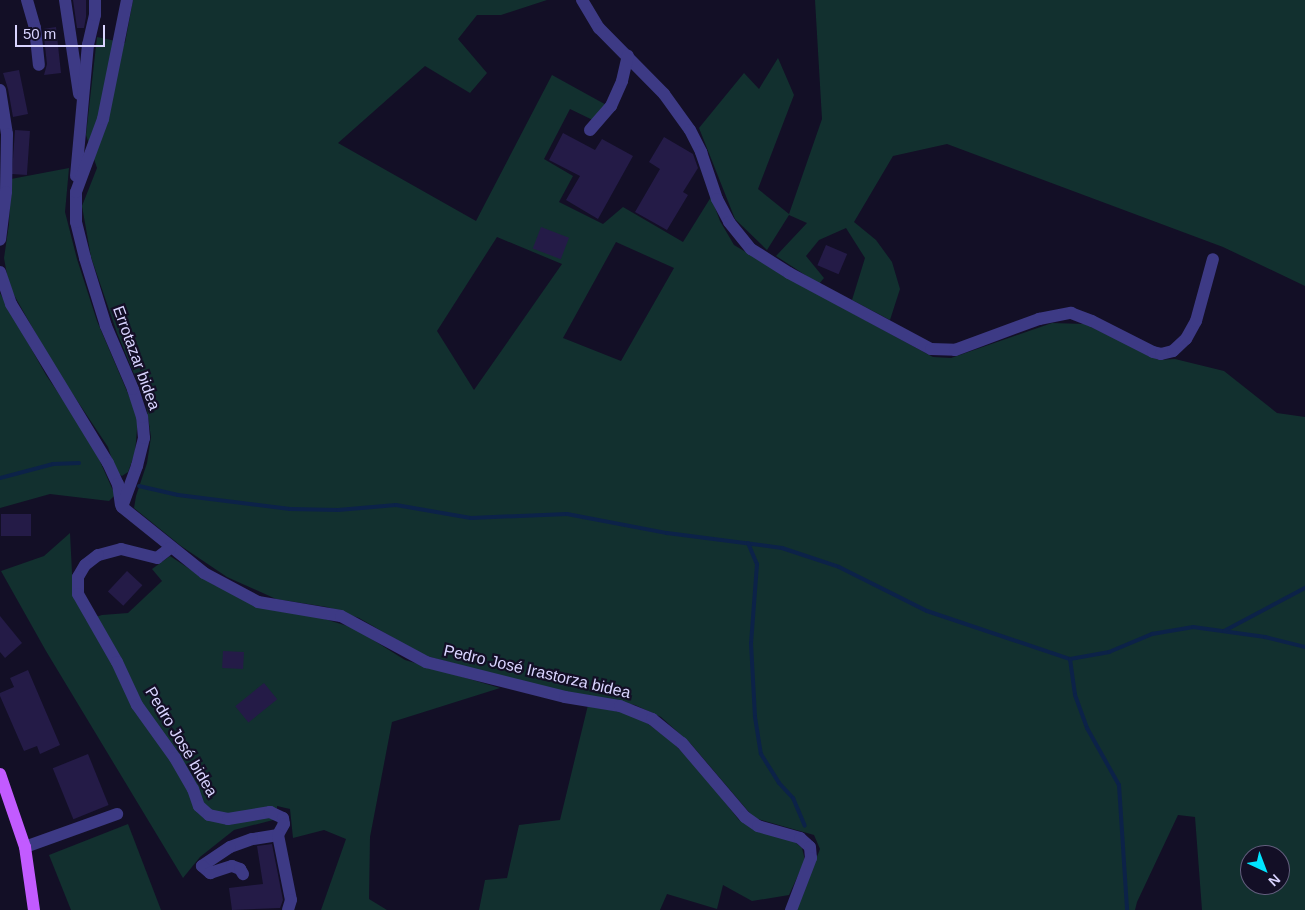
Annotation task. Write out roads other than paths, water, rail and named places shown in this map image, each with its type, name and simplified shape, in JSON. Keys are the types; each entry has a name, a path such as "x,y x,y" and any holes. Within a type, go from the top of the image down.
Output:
{"main road":[{"path":"0,774 25,847 34,910"}],"street":[{"path":"26,0 35,28 39,64"},
{"name":"Errotazar bidea","path":"65,0 82,121"},
{"name":"Errotazar bidea","path":"95,0 95,15 88,45 76,192 76,222 106,326 133,389 142,417 144,438 137,466 122,507"},
{"name":"Errotazar bidea","path":"76,192 103,119 127,0"},
{"path":"582,0 599,28 664,94 690,130 701,152 717,199 729,222 751,249 789,273 931,349 955,350 1050,315 1071,313 1092,321 1153,352 1161,354 1173,352 1186,339 1196,321 1213,259"},
{"path":"590,130 610,106 622,81 628,56"},
{"path":"0,90 7,134 0,240"},
{"path":"0,272 11,304 108,463 118,484 122,507"},
{"name":"Pedro José Irastorza bidea","path":"122,507 170,548 204,573 258,602 341,616 362,625 402,651 426,662 565,697 620,706 652,719 682,743 746,817 758,826 800,838 810,847 811,858 791,910"},
{"name":"Pedro José bidea","path":"170,548 157,558 121,549 98,555 85,565 78,577 78,594 117,662 137,705 175,758 193,789 199,806 209,815 228,819 270,812 282,818 284,824 278,835"},
{"path":"25,847 117,814"},
{"path":"243,874 240,869 232,866 210,873 202,866 230,847 252,839 278,835 291,900 288,910"}],"waterway":[{"path":"0,478 53,464 79,463"},
{"path":"139,486 178,495 290,509 338,510 396,505 471,518 567,514 667,533 782,548 839,567 927,611 1070,659 1109,652 1152,634 1193,627 1265,637 1305,647"},
{"path":"748,543 757,564 751,643 755,717 761,754 779,783 793,798 805,826"},
{"path":"1224,631 1305,588"},
{"path":"1070,659 1075,695 1087,728 1119,785 1127,910"}]}
